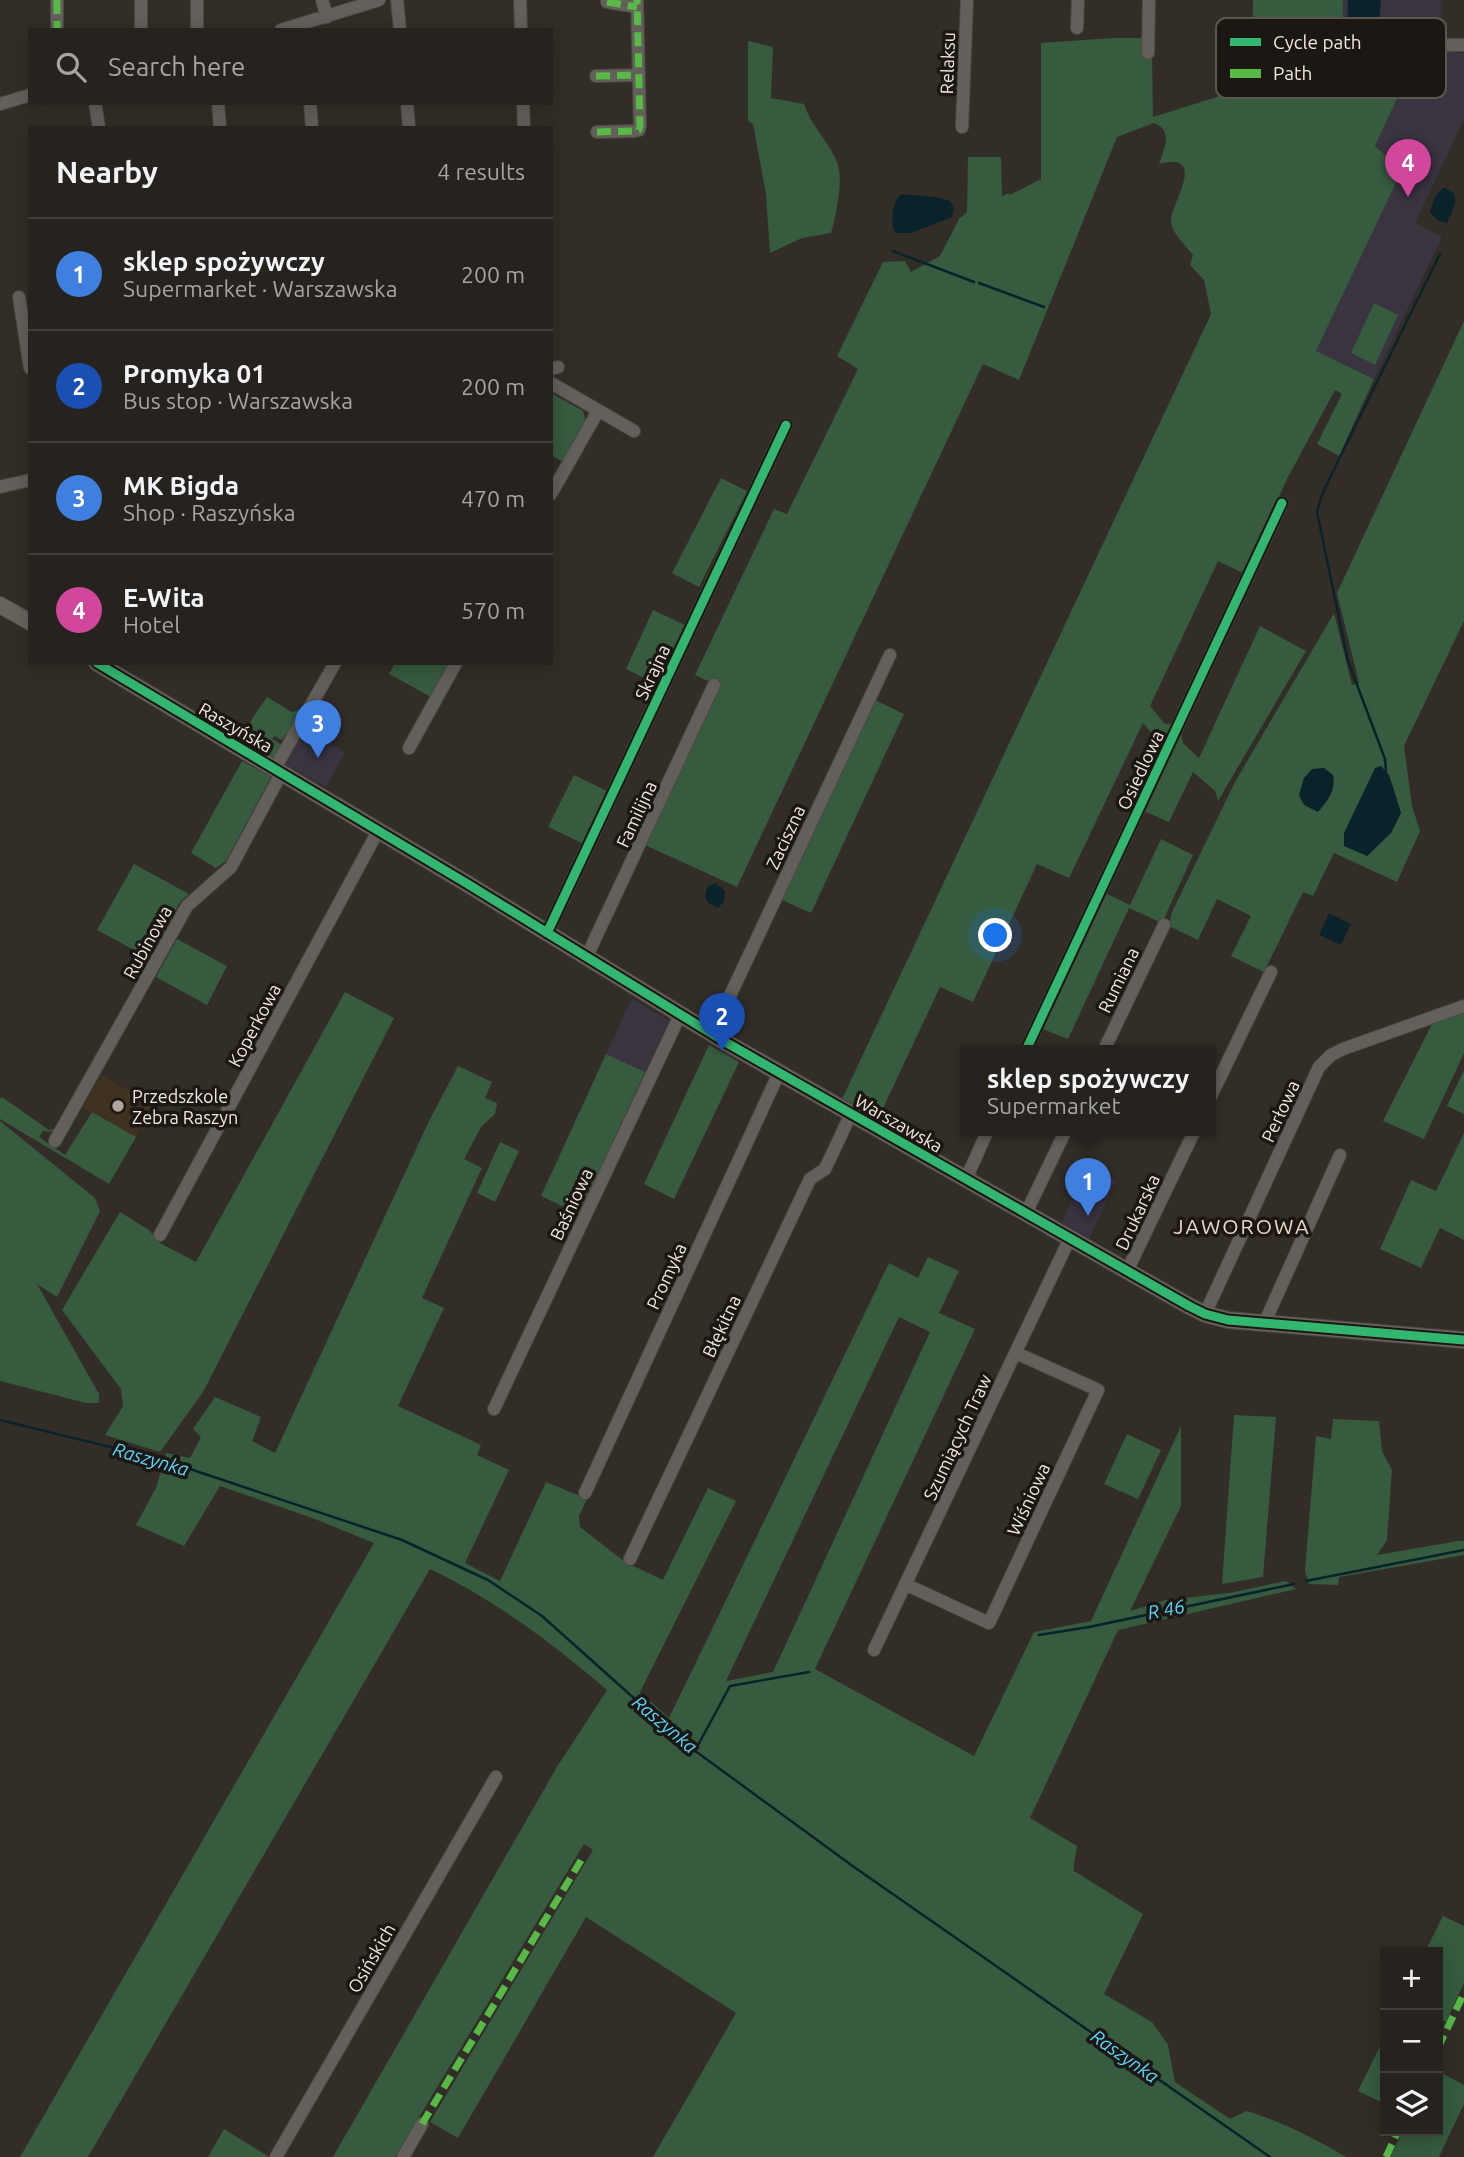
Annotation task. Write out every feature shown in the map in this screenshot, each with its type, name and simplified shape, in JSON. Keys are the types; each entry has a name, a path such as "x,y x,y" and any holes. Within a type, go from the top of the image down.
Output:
{"street":[{"path":"57,0 57,28"},
{"path":"141,0 141,28"},
{"path":"197,0 197,28"},
{"path":"322,0 327,17"},
{"path":"302,27 379,0"},
{"path":"397,0 400,28"},
{"path":"520,0 521,28"},
{"name":"Relaksu","path":"962,127 967,0"},
{"path":"1077,27 1078,0"},
{"path":"1148,53 1149,0"},
{"path":"597,132 639,130 637,4 607,2"},
{"path":"1446,45 1464,45"},
{"path":"596,76 638,75"},
{"path":"0,104 28,96"},
{"path":"95,105 99,126"},
{"path":"218,105 220,126"},
{"path":"310,105 312,126"},
{"path":"407,105 409,126"},
{"path":"523,105 524,126"},
{"path":"19,297 28,355"},
{"path":"553,384 634,430"},
{"path":"553,490 598,411"},
{"name":"Skrajna","path":"547,933 786,425"},
{"path":"0,486 28,480"},
{"name":"Osiedlowa","path":"1028,1045 1282,503"},
{"path":"0,605 28,621"},
{"name":"Zaciszna","path":"712,1034 890,654"},
{"name":"Raszyńska","path":"100,665 466,883"},
{"name":"Rubinowa","path":"55,1141 187,906 231,867 334,665"},
{"path":"409,748 455,665"},
{"name":"Familijna","path":"587,956 714,685"},
{"name":"Koperkowa","path":"160,1235 378,831"},
{"name":"Warszawska","path":"466,883 712,1034 1205,1314 1264,1324 1464,1340"},
{"name":"Rumiana","path":"1106,1045 1164,925"},
{"path":"1216,1086 1271,972"},
{"name":"Perłowa","path":"1205,1314 1319,1067 1331,1055 1343,1049 1464,1006"},
{"name":"Baśniowa","path":"494,1409 680,1015"},
{"name":"Promyka","path":"585,1493 779,1073"},
{"name":"Błękitna","path":"630,1559 810,1179 825,1169 851,1114"},
{"path":"966,1179 985,1136"},
{"path":"1026,1213 1063,1136"},
{"name":"Drukarska","path":"1128,1271 1192,1136"},
{"path":"1264,1324 1340,1155"},
{"name":"Szumiących Traw","path":"874,1650 1070,1238"},
{"name":"Wiśniowa","path":"906,1584 989,1623 1098,1390 1016,1353"},
{"name":"Osińskich","path":"276,2157 496,1777"},
{"path":"403,2157 422,2124"}],"shaded area":[{"path":"1343,0 1441,0 1441,18 1342,18"},
{"path":"1446,52 1464,53 1464,119 1415,223 1442,237 1374,379 1316,351 1401,170 1375,146 1398,98 1446,98"},
{"path":"305,729 345,752 326,787 284,764"},
{"path":"632,998 669,1021 645,1072 606,1054"},
{"name":"Przedszkole Zebra Raszyn","path":"101,1075 154,1104 136,1137 83,1107"},
{"path":"1087,1164 1116,1181 1089,1239 1062,1223"}],"green space":[{"path":"1253,0 1343,0 1343,18 1253,18"},
{"path":"1144,38 1152,54 1153,117 1216,97 1397,98 1375,146 1402,170 1316,351 1374,379 1339,456 1317,444 1342,394 1335,390 1288,477 1243,573 1218,561 1150,706 1165,724 1172,724 1159,750 1156,738 1143,723 1069,878 1037,864 973,1002 940,987 878,1119 842,1099 1211,314 1204,280 1190,265 1193,255 1172,227 1172,215 1185,173 1182,165 1174,162 1159,164 1166,140 1160,126 1154,123 1117,137 1019,380 983,364 737,887 645,845 719,686 695,675 774,509 787,514 858,369 837,356 883,262 905,261 911,272 940,256 959,219 967,212 968,157 1001,157 1002,196 1009,193 1010,195 1041,179 1041,43"},
{"path":"748,41 773,47 771,98 804,104 837,162 840,177 831,233 802,238 770,253 766,194 753,124 748,121"},
{"path":"1374,303 1398,315 1375,365 1351,353"},
{"path":"1464,321 1464,621 1404,746 1412,806 1420,831 1397,882 1334,853 1313,896 1303,892 1264,972 1231,956 1251,916 1217,899 1198,940 1169,926 1172,912 1235,782 1334,613 1352,685 1359,683 1337,593","holes":["1389,775 1401,813 1390,833 1367,856"]},
{"path":"553,394 583,411 586,422 563,462 553,456"},
{"path":"721,478 747,491 699,587 672,573"},
{"path":"653,610 685,625 657,684 626,669"},
{"path":"1260,626 1306,651 1218,801 1215,791 1193,772 1169,822 1144,811 1181,733 1183,743 1199,758"},
{"path":"394,665 449,665 431,697 389,674"},
{"path":"267,697 292,712 302,709 288,735 282,740 275,736 272,739 282,745 274,759 247,743 246,737 249,725"},
{"path":"875,700 904,714 811,913 782,900"},
{"path":"242,761 271,777 226,861 216,868 191,853"},
{"path":"574,775 607,791 582,843 548,827"},
{"path":"1161,839 1193,855 1162,923 1129,908 1068,1039 1043,1029 1105,893 1130,905"},
{"path":"134,864 189,894 180,902 149,958 97,930"},
{"path":"177,939 227,966 207,1005 156,977"},
{"path":"345,992 394,1018 203,1392 160,1452 105,1435 123,1406 121,1389 62,1310 120,1212 149,1230 160,1243 196,1262"},
{"path":"1464,1010 1464,1053 1424,1139 1383,1121 1434,1020"},
{"path":"709,1045 739,1062 674,1199 644,1184"},
{"path":"606,1054 645,1072 579,1214 541,1196"},
{"path":"458,1066 492,1082 485,1098 497,1103 495,1114 481,1127 464,1159 482,1168 422,1298 444,1308 398,1406 481,1445 477,1455 509,1470 465,1563 500,1581 546,1482 587,1499 579,1516 580,1527 625,1562 663,1580 708,1488 736,1501 640,1692 669,1718 889,1263 918,1278 928,1257 959,1271 939,1313 975,1329 815,1669 974,1756 1034,1632 1091,1621 1181,1426 1181,1506 1130,1611 1166,1600 1229,1593 1286,1581 1296,1589 1118,1630 1030,1818 1077,1846 1074,1871 1143,1914 1104,1994 1152,2022 1168,2045 1175,2082 1230,2119 1247,2111 1298,2131 1346,2157 653,2157 736,2013 586,1917 458,2138 430,2122 593,1850 584,1844 395,2157 333,2157 557,1767 607,1690 522,1624 477,1594 430,1569 88,2157 20,2157 374,1543 220,1486 184,1546 136,1525 156,1488 166,1453 190,1458 201,1437 193,1429 215,1397 261,1417 252,1441 275,1453 429,1121","holes":["899,1317 930,1332 773,1672 726,1681"]},
{"path":"1464,1070 1464,1114 1447,1106"},
{"path":"2,1097 49,1130 55,1129 62,1117 65,1118 54,1132 43,1131 39,1137 65,1155 92,1112 136,1137 109,1184 0,1119"},
{"path":"0,1121 95,1198 100,1211 57,1297 37,1284 99,1394 99,1403 86,1403 0,1381"},
{"path":"1464,1133 1464,1240 1440,1228 1421,1268 1380,1249 1411,1180 1436,1191"},
{"path":"500,1142 519,1151 495,1202 477,1193"},
{"path":"1234,1415 1276,1417 1263,1577 1222,1584"},
{"path":"1333,1419 1379,1421 1382,1451 1392,1470 1387,1540 1377,1555 1464,1541 1464,1555 1339,1577 1338,1585 1309,1584 1305,1571 1316,1436 1331,1439"},
{"path":"1127,1434 1161,1450 1138,1499 1104,1484"},
{"path":"1443,1916 1464,1926 1464,1983 1446,2022 1443,2020 1443,1947 1428,1947"},
{"path":"1380,2046 1380,2102 1358,2091"},
{"path":"1443,2074 1464,2085 1464,2104 1439,2157 1390,2157 1400,2136 1443,2136"},
{"path":"224,2129 268,2156 268,2157 208,2157"}],"water":[{"path":"1348,0 1381,0 1379,18 1347,18"},
{"path":"1443,188 1455,197 1447,223 1437,220 1430,212 1435,197"},
{"path":"901,194 950,201 954,209 952,217 911,233 895,233 893,212"},
{"path":"1381,766 1389,775 1401,813 1391,833 1367,856 1344,846 1344,833 1375,768"},
{"path":"1324,768 1333,775 1333,786 1328,799 1318,812 1304,805 1299,795 1304,778 1312,769"},
{"path":"715,883 725,891 724,902 718,908 708,903 705,898 707,887"},
{"path":"1329,913 1351,924 1341,945 1319,935"}],"waterway":[{"path":"893,251 974,282"},
{"path":"1386,771 1385,759 1348,661 1317,512 1337,463 1440,254"},
{"path":"979,283 1044,307"},
{"name":"Raszynka","path":"0,1420 163,1460 402,1540 488,1580 542,1616 683,1742 854,1867 1270,2157"},
{"name":"R 46","path":"1306,1581 1464,1550"},
{"name":"R 46","path":"1039,1635 1294,1584"},
{"name":"R 46","path":"697,1747 730,1686 809,1672"}],"marked path":[{"path":"57,0 57,28"},
{"path":"597,132 639,130 637,0"},
{"path":"607,2 637,7"},
{"path":"596,76 638,75"},
{"path":"422,2124 583,1857"},
{"path":"1443,2037 1464,1993"},
{"path":"1386,2157 1396,2136"}],"cycle path":[{"path":"547,933 786,425"},
{"path":"1028,1045 1282,503"},
{"path":"100,665 466,883 727,1043 1205,1314 1228,1320 1464,1340"}],"place":[{"name":"E-Wita","path":"1408,197"},
{"name":"MK Bigda","path":"318,758"},
{"name":"Promyka 01","path":"722,1051"},
{"name":"Przedszkole Zebra Raszyn","path":"118,1106"},
{"name":"sklep spożywczy","path":"1088,1216"}],"district":[{"name":"JAWOROWA","path":"1242,1226"}]}
